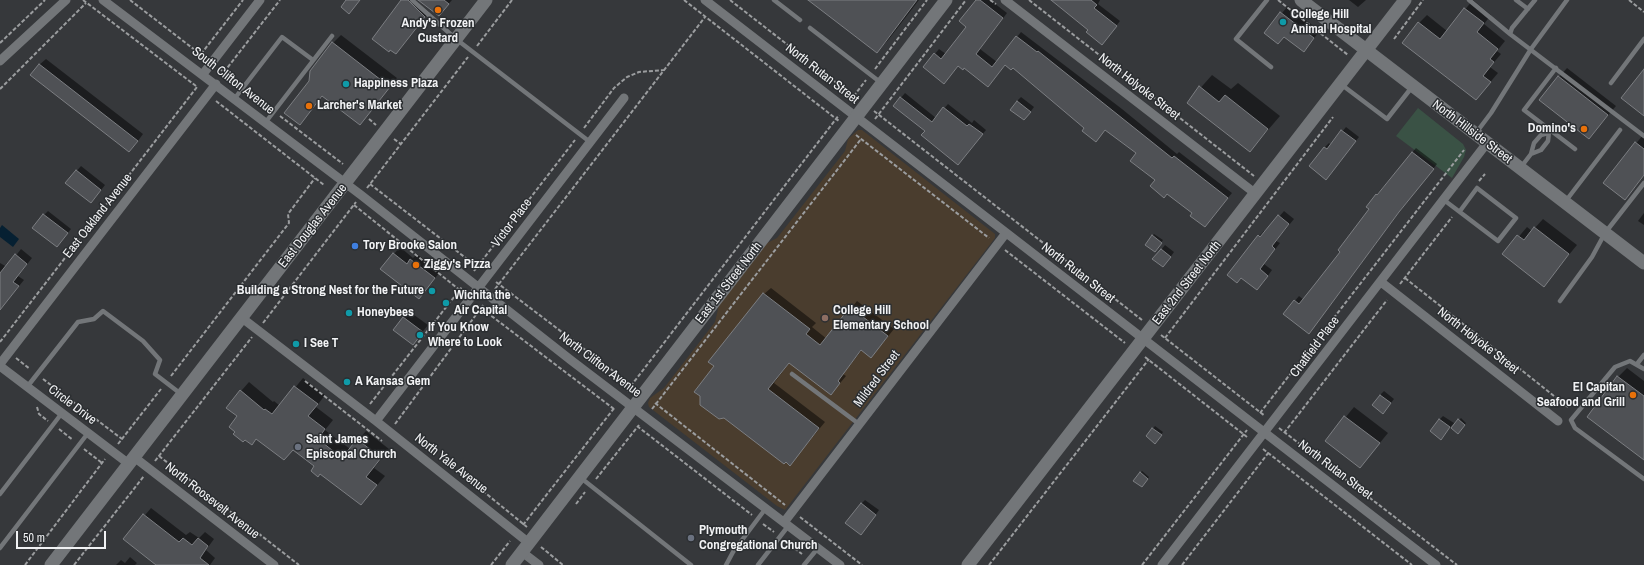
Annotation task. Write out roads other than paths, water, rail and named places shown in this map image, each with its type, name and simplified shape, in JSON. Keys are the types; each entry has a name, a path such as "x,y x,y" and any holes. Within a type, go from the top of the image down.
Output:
{"street":[{"path":"0,61 66,0"},
{"name":"South Clifton Avenue","path":"103,0 235,98 345,183"},
{"path":"203,74 260,0"},
{"name":"North Rutan Street","path":"705,0 1006,233 1139,345 1252,423 1436,565"},
{"name":"East 1st Street North","path":"525,557 580,477 629,412 946,0"},
{"name":"North Holyoke Street","path":"1006,0 1256,194"},
{"name":"North Hillside Street","path":"1301,0 1644,263"},
{"name":"East 2nd Street North","path":"968,565 1405,0"},
{"name":"East Douglas Avenue","path":"51,565 484,1"},
{"name":"East Oakland Avenue","path":"0,365 216,84"},
{"name":"Victor Place","path":"376,421 624,98"},
{"name":"Chatfield Place","path":"1162,565 1257,444 1487,144"},
{"name":"North Clifton Avenue","path":"345,183 622,398 629,412 646,417 787,523 840,565"},
{"name":"Mildred Street","path":"787,523 792,511 1006,233"},
{"name":"North Holyoke Street","path":"1381,282 1558,421"},
{"name":"North Yale Avenue","path":"242,318 376,421 517,533 525,557"},
{"name":"Circle Drive","path":"0,365 112,451 132,460"},
{"name":"North Roosevelt Avenue","path":"132,460 149,469 274,565"}],"lane":[{"path":"412,0 472,52 590,142"},
{"path":"774,0 800,20"},
{"path":"1267,0 1236,39 1271,67"},
{"path":"1469,0 1510,34 1644,136"},
{"path":"1516,0 1528,10"},
{"path":"1510,34 1512,28 1535,0"},
{"path":"1475,134 1491,113 1531,49 1567,0"},
{"path":"810,28 882,83"},
{"path":"265,122 332,36"},
{"path":"235,98 282,37 313,60"},
{"path":"1611,83 1644,39"},
{"path":"1556,68 1524,110 1549,131 1575,149"},
{"path":"1341,84 1387,119 1413,86"},
{"path":"1565,202 1620,130"},
{"path":"1532,154 1534,143 1541,135 1549,131"},
{"path":"1520,169 1532,154 1541,150 1548,141 1549,131"},
{"path":"1560,301 1592,257 1605,233 1644,183"},
{"path":"1444,200 1498,241 1516,218 1477,188 1459,210"},
{"path":"27,387 78,322 94,319 103,311 143,341 160,360 155,374 182,395"},
{"path":"1637,364 1644,355"},
{"path":"1644,369 1630,361 1615,367 1571,420 1575,428 1644,479"},
{"path":"792,374 859,424"},
{"path":"0,494 62,413"},
{"path":"0,548 88,433"},
{"path":"580,477 691,565"},
{"path":"726,565 733,552 766,508"},
{"path":"758,565 780,537 787,523"},
{"path":"804,565 818,548"}],"water":[{"path":"2,225 19,239 13,247 0,237 0,228"}],"place":[{"name":"Andy's Frozen Custard","path":"438,10"},
{"name":"College Hill Animal Hospital","path":"1283,22"},
{"name":"Happiness Plaza","path":"346,84"},
{"name":"Larcher's Market","path":"309,106"},
{"name":"Domino's","path":"1584,129"},
{"name":"Tory Brooke Salon","path":"355,246"},
{"name":"Ziggy's Pizza","path":"416,265"},
{"name":"Building a Strong Nest for the Future","path":"432,291"},
{"name":"Wichita the Air Capital","path":"446,303"},
{"name":"Honeybees","path":"349,313"},
{"name":"College Hill Elementary School","path":"825,318"},
{"name":"If You Know Where to Look","path":"420,335"},
{"name":"I See T","path":"296,344"},
{"name":"A Kansas Gem","path":"347,382"},
{"name":"El Capitan Seafood and Grill","path":"1633,395"},
{"name":"Saint James Episcopal Church","path":"298,447"},
{"name":"Plymouth Congregational Church","path":"691,538"}]}
